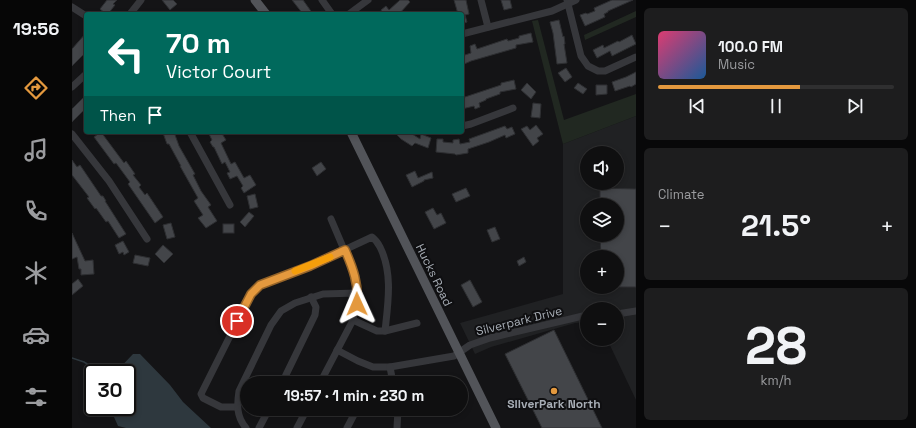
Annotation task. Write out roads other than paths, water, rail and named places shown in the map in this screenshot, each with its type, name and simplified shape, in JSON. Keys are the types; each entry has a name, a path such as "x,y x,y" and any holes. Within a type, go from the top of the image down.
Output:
{"main road":[{"path":"255,0 264,12"},
{"name":"Hucks Road","path":"352,134 496,428"}],"street":[{"path":"132,12 141,0"},
{"path":"322,0 331,12"},
{"path":"352,12 368,0"},
{"path":"481,0 488,27"},
{"path":"464,33 552,11 568,2 576,0"},
{"path":"568,2 581,56 588,66 598,71 605,71 636,56"},
{"path":"72,7 84,15"},
{"path":"72,87 84,76"},
{"path":"464,126 513,108"},
{"path":"72,134 109,181 147,239"},
{"path":"191,134 230,205"},
{"path":"324,376 352,320 357,304 354,274 331,219"},
{"path":"237,407 220,407 203,398 201,394 251,294 260,285 310,266 372,238 376,239 384,256 389,287 385,331"},
{"path":"246,428 239,416 237,407 239,391 281,311 311,297 329,293 357,293"},
{"path":"285,376 315,315 316,307 311,297"},
{"path":"624,313 636,311"},
{"name":"Silverpark Drive","path":"337,350 358,361 374,367 390,367 454,356 470,345 490,338 580,317"},
{"path":"352,320 377,331 385,331 417,323"},
{"path":"390,367 392,376"},
{"path":"259,428 265,416"},
{"path":"297,428 303,416"},
{"path":"347,428 353,416"},
{"path":"397,428 398,416"}],"waterway":[{"path":"72,358 87,364"}],"place":[{"name":"SilverPark North","path":"554,391"}]}
